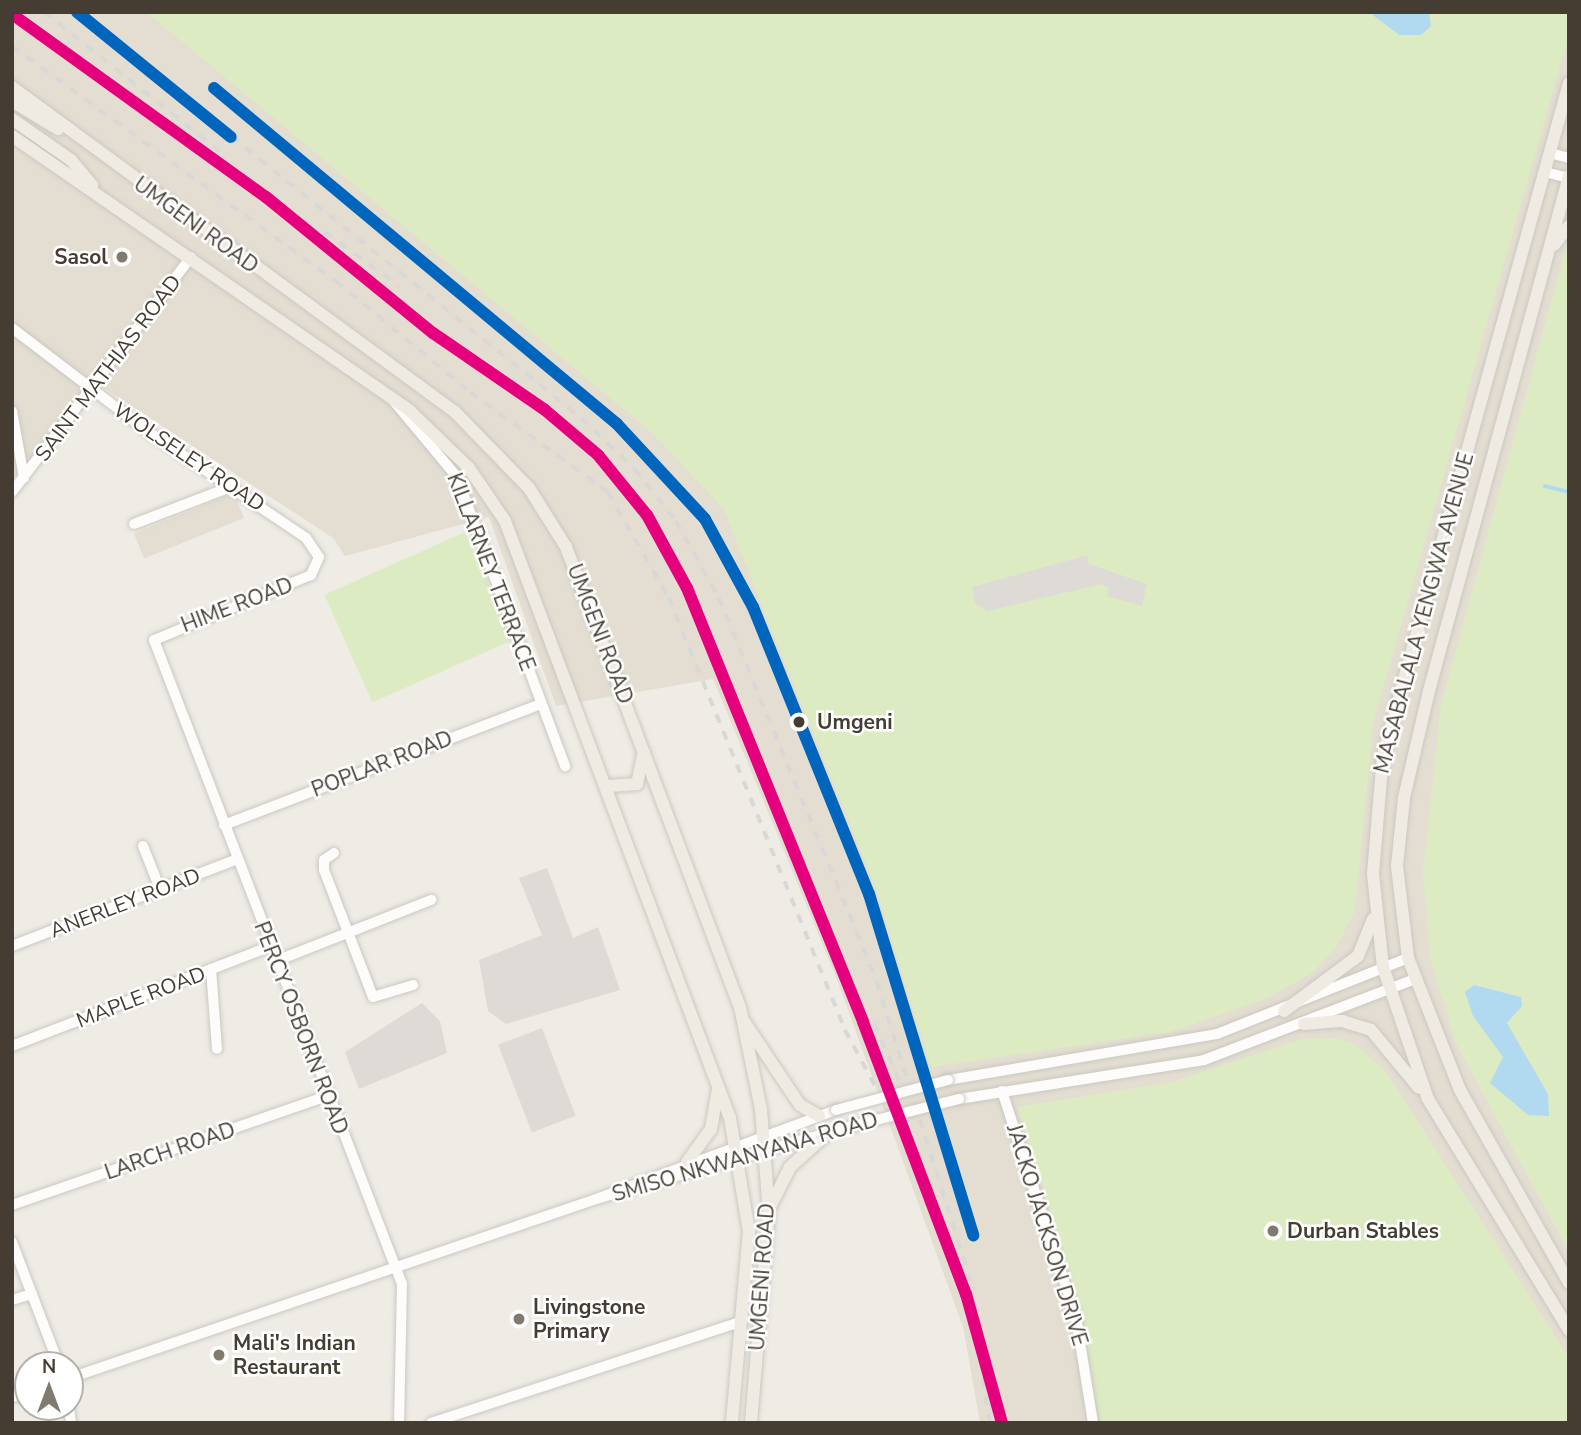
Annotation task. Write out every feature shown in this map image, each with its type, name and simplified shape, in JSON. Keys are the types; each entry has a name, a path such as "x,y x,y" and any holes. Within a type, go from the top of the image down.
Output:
{"main road":[{"name":"MASABALALA YENGWA AVENUE","path":"1569,83 1383,755 1373,839 1375,912 1383,967 1428,1099 1569,1330"},
{"name":"UMGENI ROAD","path":"12,87 94,151 455,412 513,468 566,547 644,748 743,1020 764,1135 769,1212 751,1423"},
{"path":"12,101 94,151"},
{"path":"12,119 71,160 94,188"},
{"name":"UMGENI ROAD","path":"12,136 94,188 391,396 470,468 505,521 608,786 718,1084 737,1146 749,1230 732,1423"},
{"name":"MASABALALA YENGWA AVENUE","path":"1569,177 1404,798 1397,866 1408,958 1415,979 1480,1132 1569,1283"},
{"path":"1549,251 1569,226"},
{"path":"608,786 637,784 644,748"},
{"path":"1284,1011 1358,956 1375,912"},
{"path":"743,1020 800,1105 819,1116"},
{"path":"1304,1024 1342,1021 1371,1030 1428,1099"},
{"path":"687,1162 711,1129 718,1084"},
{"path":"769,1212 790,1167 835,1131"}],"street":[{"path":"1550,153 1569,158"},
{"path":"1545,172 1569,177"},
{"name":"SAINT MATHIAS ROAD","path":"12,492 95,388 191,257"},
{"name":"WOLSELEY ROAD","path":"12,328 95,388 147,431 233,486 306,538 319,557 318,569"},
{"name":"KILLARNEY TERRACE","path":"391,396 408,425 452,466 565,766"},
{"path":"12,411 24,478"},
{"path":"134,524 233,486"},
{"name":"HIME ROAD","path":"154,640 318,569"},
{"name":"PERCY OSBORN ROAD","path":"154,640 404,1298 399,1423"},
{"name":"POPLAR ROAD","path":"223,825 541,704"},
{"path":"142,846 160,889"},
{"path":"334,853 323,865 373,997 413,985"},
{"name":"ANERLEY ROAD","path":"12,946 237,859"},
{"path":"276,961 431,900"},
{"name":"MAPLE ROAD","path":"12,1046 269,947"},
{"name":"SMISO NKWANYANA ROAD","path":"599,1198 687,1162 836,1110 948,1080 1176,1045 1284,1011 1408,958"},
{"path":"211,970 217,1049"},
{"name":"SMISO NKWANYANA ROAD","path":"84,1373 599,1198 959,1099 1204,1060 1304,1024 1388,986 1415,979"},
{"name":"JACKO JACKSON DRIVE","path":"1002,1091 1076,1317 1093,1423"},
{"name":"LARCH ROAD","path":"12,1205 327,1096"},
{"path":"12,1242 54,1351"},
{"path":"12,1300 32,1294"},
{"path":"431,1423 740,1322"}],"shaded area":[{"path":"12,12 1569,12 1569,1423 980,1423 963,1327 836,977 713,679 556,706 489,517 345,556 333,538 95,382 12,480"},
{"path":"234,493 244,518 144,558 134,533"},
{"path":"1087,555 1089,564 1147,584 1142,606 1107,596 1109,589 1102,584 988,611 975,604 972,587"},
{"path":"547,868 573,938 598,927 620,990 506,1024 488,1011 479,960 542,935 519,878"},
{"path":"422,1003 440,1021 447,1053 359,1089 345,1052"},
{"path":"542,1028 576,1116 532,1133 498,1045"}],"green space":[{"path":"146,12 1569,12 1569,34 1373,724 1355,911 1335,949 1313,972 1270,997 1171,1032 931,1067 876,888 723,508 650,431"},
{"path":"1569,237 1569,1252 1456,1044 1430,958 1423,871 1441,705"},
{"path":"465,532 513,640 372,702 324,595"},
{"name":"Durban Stables","path":"1334,1038 1354,1043 1386,1072 1569,1358 1569,1423 1100,1423 1073,1284 1017,1107 1173,1082 1302,1039"}],"water":[{"path":"1369,12 1429,12 1431,26 1421,35 1399,35"},
{"path":"1474,985 1521,997 1522,1006 1507,1023 1548,1094 1549,1116 1528,1115 1490,1083 1503,1057 1473,1016 1465,992"}],"waterway":[{"path":"1545,486 1569,492"}],"railway":[{"path":"44,12 226,156"},
{"path":"77,12 581,418 635,469 676,521 719,598 877,982 971,1282"},
{"path":"12,14 266,197 433,333 545,410 598,455 647,515 687,588 863,1022 966,1294 1002,1423"},
{"path":"12,46 336,281 470,392 608,492 669,598 845,1030 891,1115"},
{"path":"325,232 399,286"},
{"path":"874,1023 908,1100"},
{"path":"983,1379 990,1423"}],"transit line":[{"path":"77,12 231,137"},
{"path":"12,14 266,197 433,333 545,410 598,455 647,515 687,588 863,1022 966,1294 1002,1423"},
{"path":"214,88 617,424 705,519 753,607 869,894 973,1235"}],"place":[{"name":"Sasol","path":"122,257"},
{"name":"Umgeni","path":"799,722"},
{"name":"Durban Stables","path":"1273,1231"},
{"name":"Livingstone Primary","path":"519,1319"},
{"name":"Mali's Indian Restaurant","path":"219,1355"}]}
